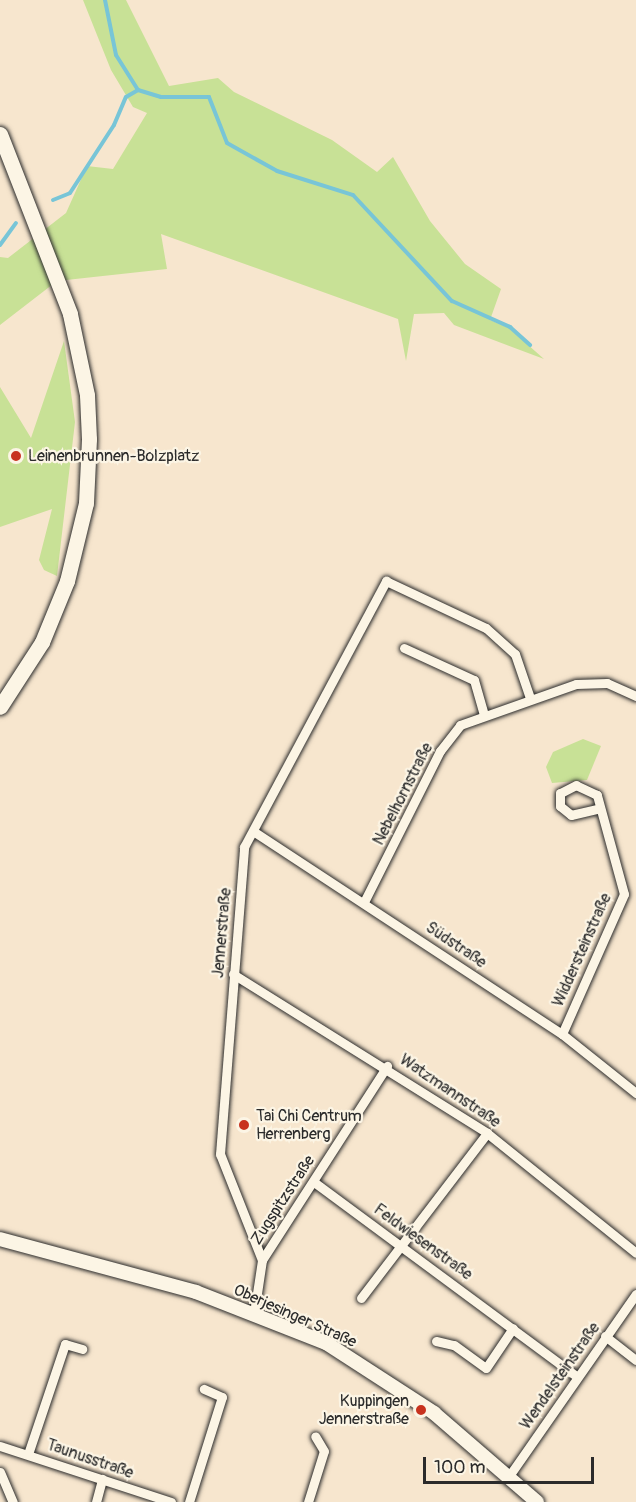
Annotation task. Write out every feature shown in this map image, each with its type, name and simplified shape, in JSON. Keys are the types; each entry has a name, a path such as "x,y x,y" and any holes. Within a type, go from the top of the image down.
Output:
{"main road":[{"path":"0,134 27,196 76,336 87,395 89,466 82,527 63,591 33,659 0,708"},
{"name":"Oberjesinger Straße","path":"0,1239 172,1284 254,1314 372,1369 509,1476 537,1502"}],"street":[{"name":"Jennerstraße","path":"262,1260 220,1154 244,847 386,581 486,628 515,654 530,698"},
{"path":"404,648 474,680 484,714"},
{"name":"Nebelhornstraße","path":"364,902 440,751 460,725 530,698 593,682 636,696"},
{"name":"Widdersteinstraße","path":"562,1034 624,894 597,809"},
{"name":"Südstraße","path":"254,831 562,1034 636,1093"},
{"name":"Watzmannstraße","path":"233,974 387,1066 487,1133 636,1253"},
{"name":"Zugspitzstraße","path":"262,1260 387,1066"},
{"path":"361,1298 404,1245 487,1133"},
{"name":"Feldwiesenstraße","path":"314,1182 404,1245 576,1376"},
{"path":"254,1314 262,1260"},
{"name":"Wendelsteinstraße","path":"509,1476 576,1376 636,1294"},
{"path":"436,1341 454,1344 486,1368 513,1328"},
{"path":"605,1336 636,1360"},
{"path":"28,1454 65,1344 82,1349"},
{"path":"189,1502 222,1397 204,1389"},
{"path":"308,1502 324,1451 315,1436"},
{"name":"Taunusstraße","path":"0,1446 171,1502"},
{"path":"0,1472 12,1502"},
{"path":"96,1502 102,1479"}],"green space":[{"path":"83,0 126,0 169,86 218,78 234,92 332,140 377,172 393,157 430,221 465,264 501,289 490,320 509,328 544,359 454,325 444,313 414,314 406,361 398,319 161,234 167,269 57,281 0,325 0,257 8,258 66,213 87,166 113,169 147,113 133,107 111,70"},
{"path":"64,341 75,422 57,576 44,570 39,560 52,509 0,527 0,387 31,438"},
{"path":"583,739 601,746 587,780 552,783 546,767 553,752"}],"waterway":[{"path":"105,0 116,55 138,90 161,97 209,97 227,143 277,171 353,195 452,301 510,327 530,345"},
{"path":"53,200 70,193 114,125 126,97 138,90"},
{"path":"0,245 16,223"}],"place":[{"name":"Leinenbrunnen-Bolzplatz","path":"16,456"},
{"name":"Tai Chi Centrum Herrenberg","path":"244,1125"},
{"name":"Kuppingen Jennerstraße","path":"421,1410"}]}
